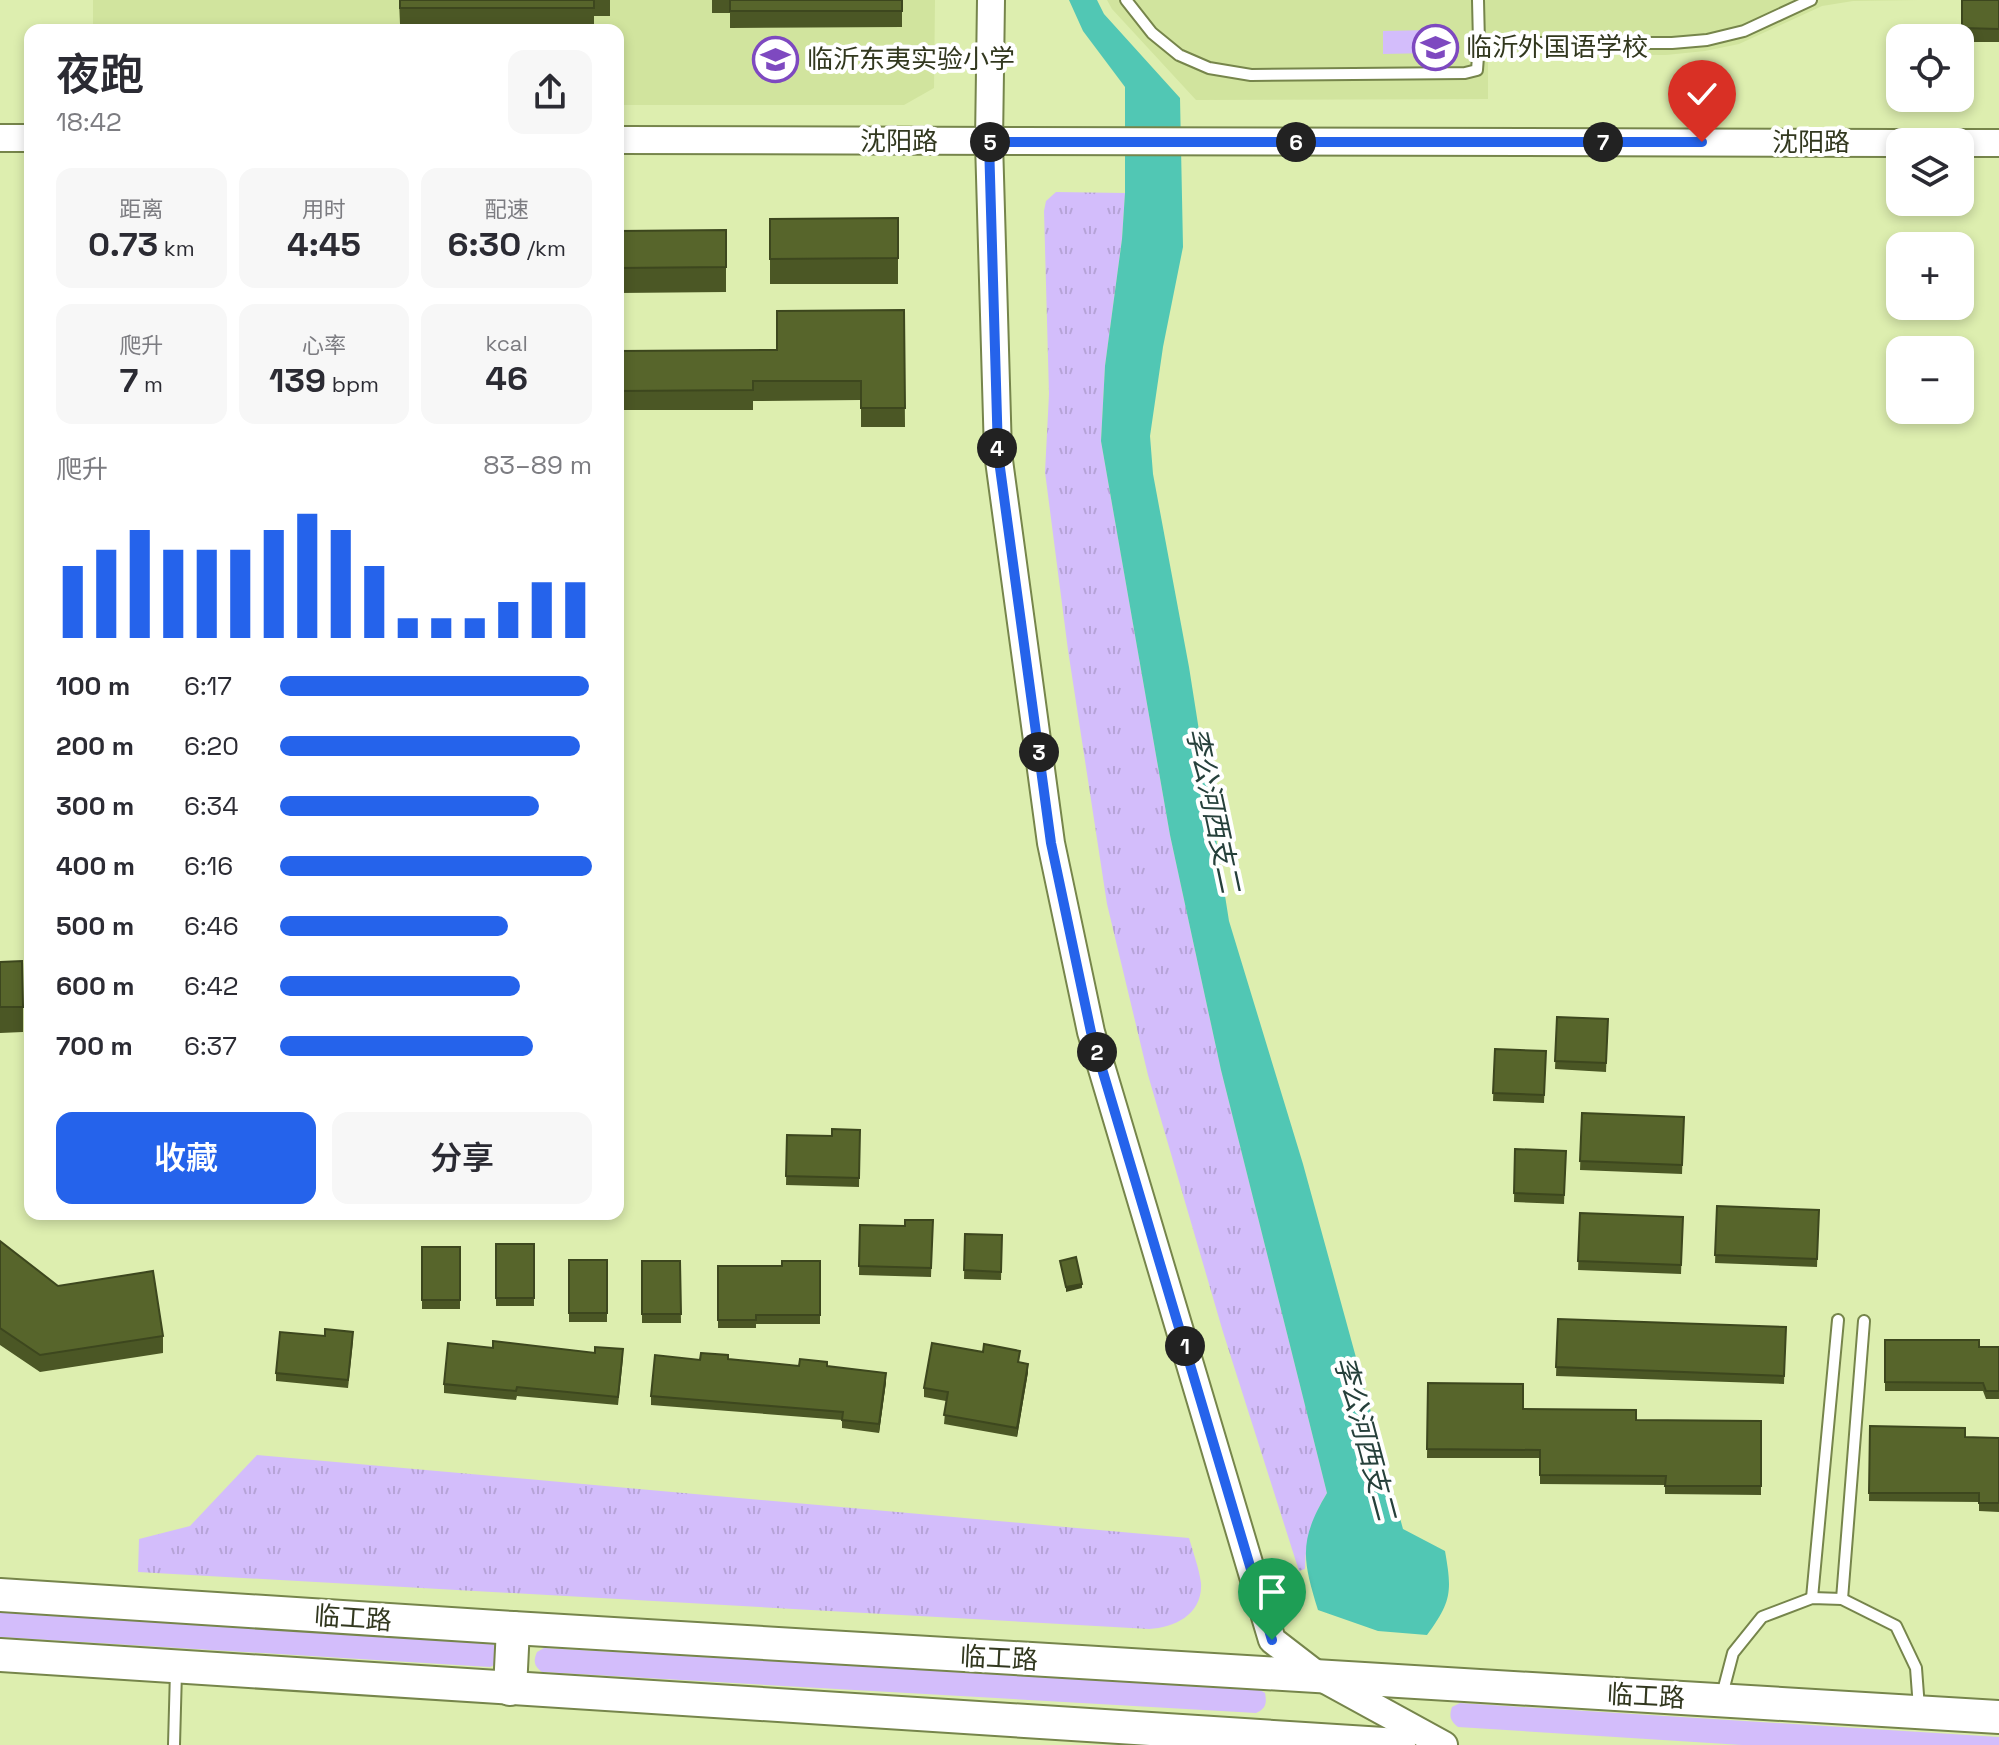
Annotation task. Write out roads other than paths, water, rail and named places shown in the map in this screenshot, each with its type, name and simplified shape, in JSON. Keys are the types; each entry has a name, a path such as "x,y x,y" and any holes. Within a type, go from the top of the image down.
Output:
{"main road":[{"name":"临工路","path":"0,1595 1999,1717"},
{"path":"510,1689 513,1628"},
{"path":"0,1655 1399,1745"},
{"path":"0,1668 39,1657"}],"street":[{"path":"991,0 989,142 998,453 1051,843 1091,1032 1272,1640 1320,1677 1444,1745"},
{"path":"0,138 24,138"},
{"name":"沈阳路","path":"624,140 1886,143"},
{"path":"1974,143 1999,143"}],"lane":[{"path":"1126,0 1152,33 1179,55 1209,68 1251,75 1465,73 1477,70 1478,0"},
{"path":"1479,43 1672,43 1707,40 1744,31 1811,0"},
{"path":"1812,1598 1838,1320"},
{"path":"1842,1599 1864,1321"},
{"path":"1721,1701 1733,1653 1762,1617 1812,1598 1842,1599 1896,1626 1916,1668 1919,1713"},
{"path":"174,1745 176,1667"}],"water":[{"name":"李公河西支二","path":"1069,0 1097,0 1104,14 1180,98 1183,247 1163,347 1150,436 1153,474 1189,667 1229,921 1303,1164 1403,1529 1445,1551 1448,1595 1446,1604 1427,1635 1378,1631 1318,1610 1309,1577 1306,1563 1308,1537 1327,1493 1221,1070 1170,835 1101,441 1105,366 1122,239 1125,87 1083,31"}],"place":[{"name":"临沂外国语学校","path":"1435,47"},
{"name":"临沂东夷实验小学","path":"776,59"}]}
